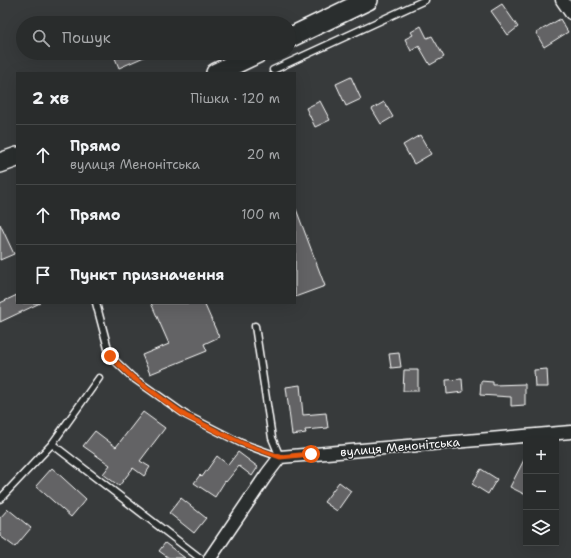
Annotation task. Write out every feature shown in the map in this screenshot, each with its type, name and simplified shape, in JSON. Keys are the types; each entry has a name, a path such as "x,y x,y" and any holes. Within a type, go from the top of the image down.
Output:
{"main road":[{"path":"296,35 368,0"},
{"path":"218,72 243,60"},
{"path":"0,163 16,157"}],"street":[{"path":"562,0 571,13"},
{"name":"вулиця Менонітська","path":"280,457 571,432"},
{"path":"210,558 280,457"}],"lane":[{"path":"296,59 425,0"},
{"path":"273,70 295,60"},
{"path":"96,304 110,356 132,377 186,416 241,443 280,457"},
{"path":"255,326 272,438 280,457"},
{"path":"0,499 52,444 99,378"},
{"path":"52,444 200,558"}],"building":[{"path":"502,4 518,27 508,35 491,11"},
{"path":"560,19 568,32 544,47 536,33"},
{"path":"421,26 427,38 432,36 444,57 430,65 419,46 411,51 405,39 413,35 411,32"},
{"path":"116,60 137,60 119,68"},
{"path":"351,77 361,99 346,106 336,84"},
{"path":"320,101 330,120 315,127 306,108"},
{"path":"384,102 393,117 381,124 372,109"},
{"path":"420,135 431,154 414,164 403,145"},
{"path":"296,209 325,286 296,297"},
{"path":"0,224 14,254 0,260"},
{"path":"16,295 16,304 38,304 0,322 0,303"},
{"path":"151,304 204,304 219,337 204,344 207,351 150,374 142,355 169,344"},
{"path":"399,353 401,367 391,368 389,354"},
{"path":"547,369 548,387 535,387 534,370"},
{"path":"404,370 418,370 418,391 403,391"},
{"path":"462,379 463,392 447,394 446,380"},
{"path":"481,381 493,382 493,385 525,384 525,405 511,406 511,397 480,395"},
{"path":"300,385 303,415 326,413 328,428 305,430 306,433 292,435 286,387"},
{"path":"143,412 165,428 140,461 150,467 144,476 133,468 119,486 103,474 110,465 83,446 95,431 116,447"},
{"path":"238,452 258,467 252,476 239,466 226,482 225,481 215,497 194,483 200,475 202,477 217,456 228,465"},
{"path":"523,462 523,494 510,487"},
{"path":"52,468 86,499 71,517 36,486"},
{"path":"481,469 497,479 488,494 472,484"},
{"path":"339,482 351,491 337,511 324,502"},
{"path":"181,498 206,518 194,533 169,513"},
{"path":"8,509 31,528 15,547 0,536 0,518"},
{"path":"165,543 185,558 169,558 159,551"}],"route":[{"path":"110,356 132,377 186,416 241,443 280,457 311,454"}]}
